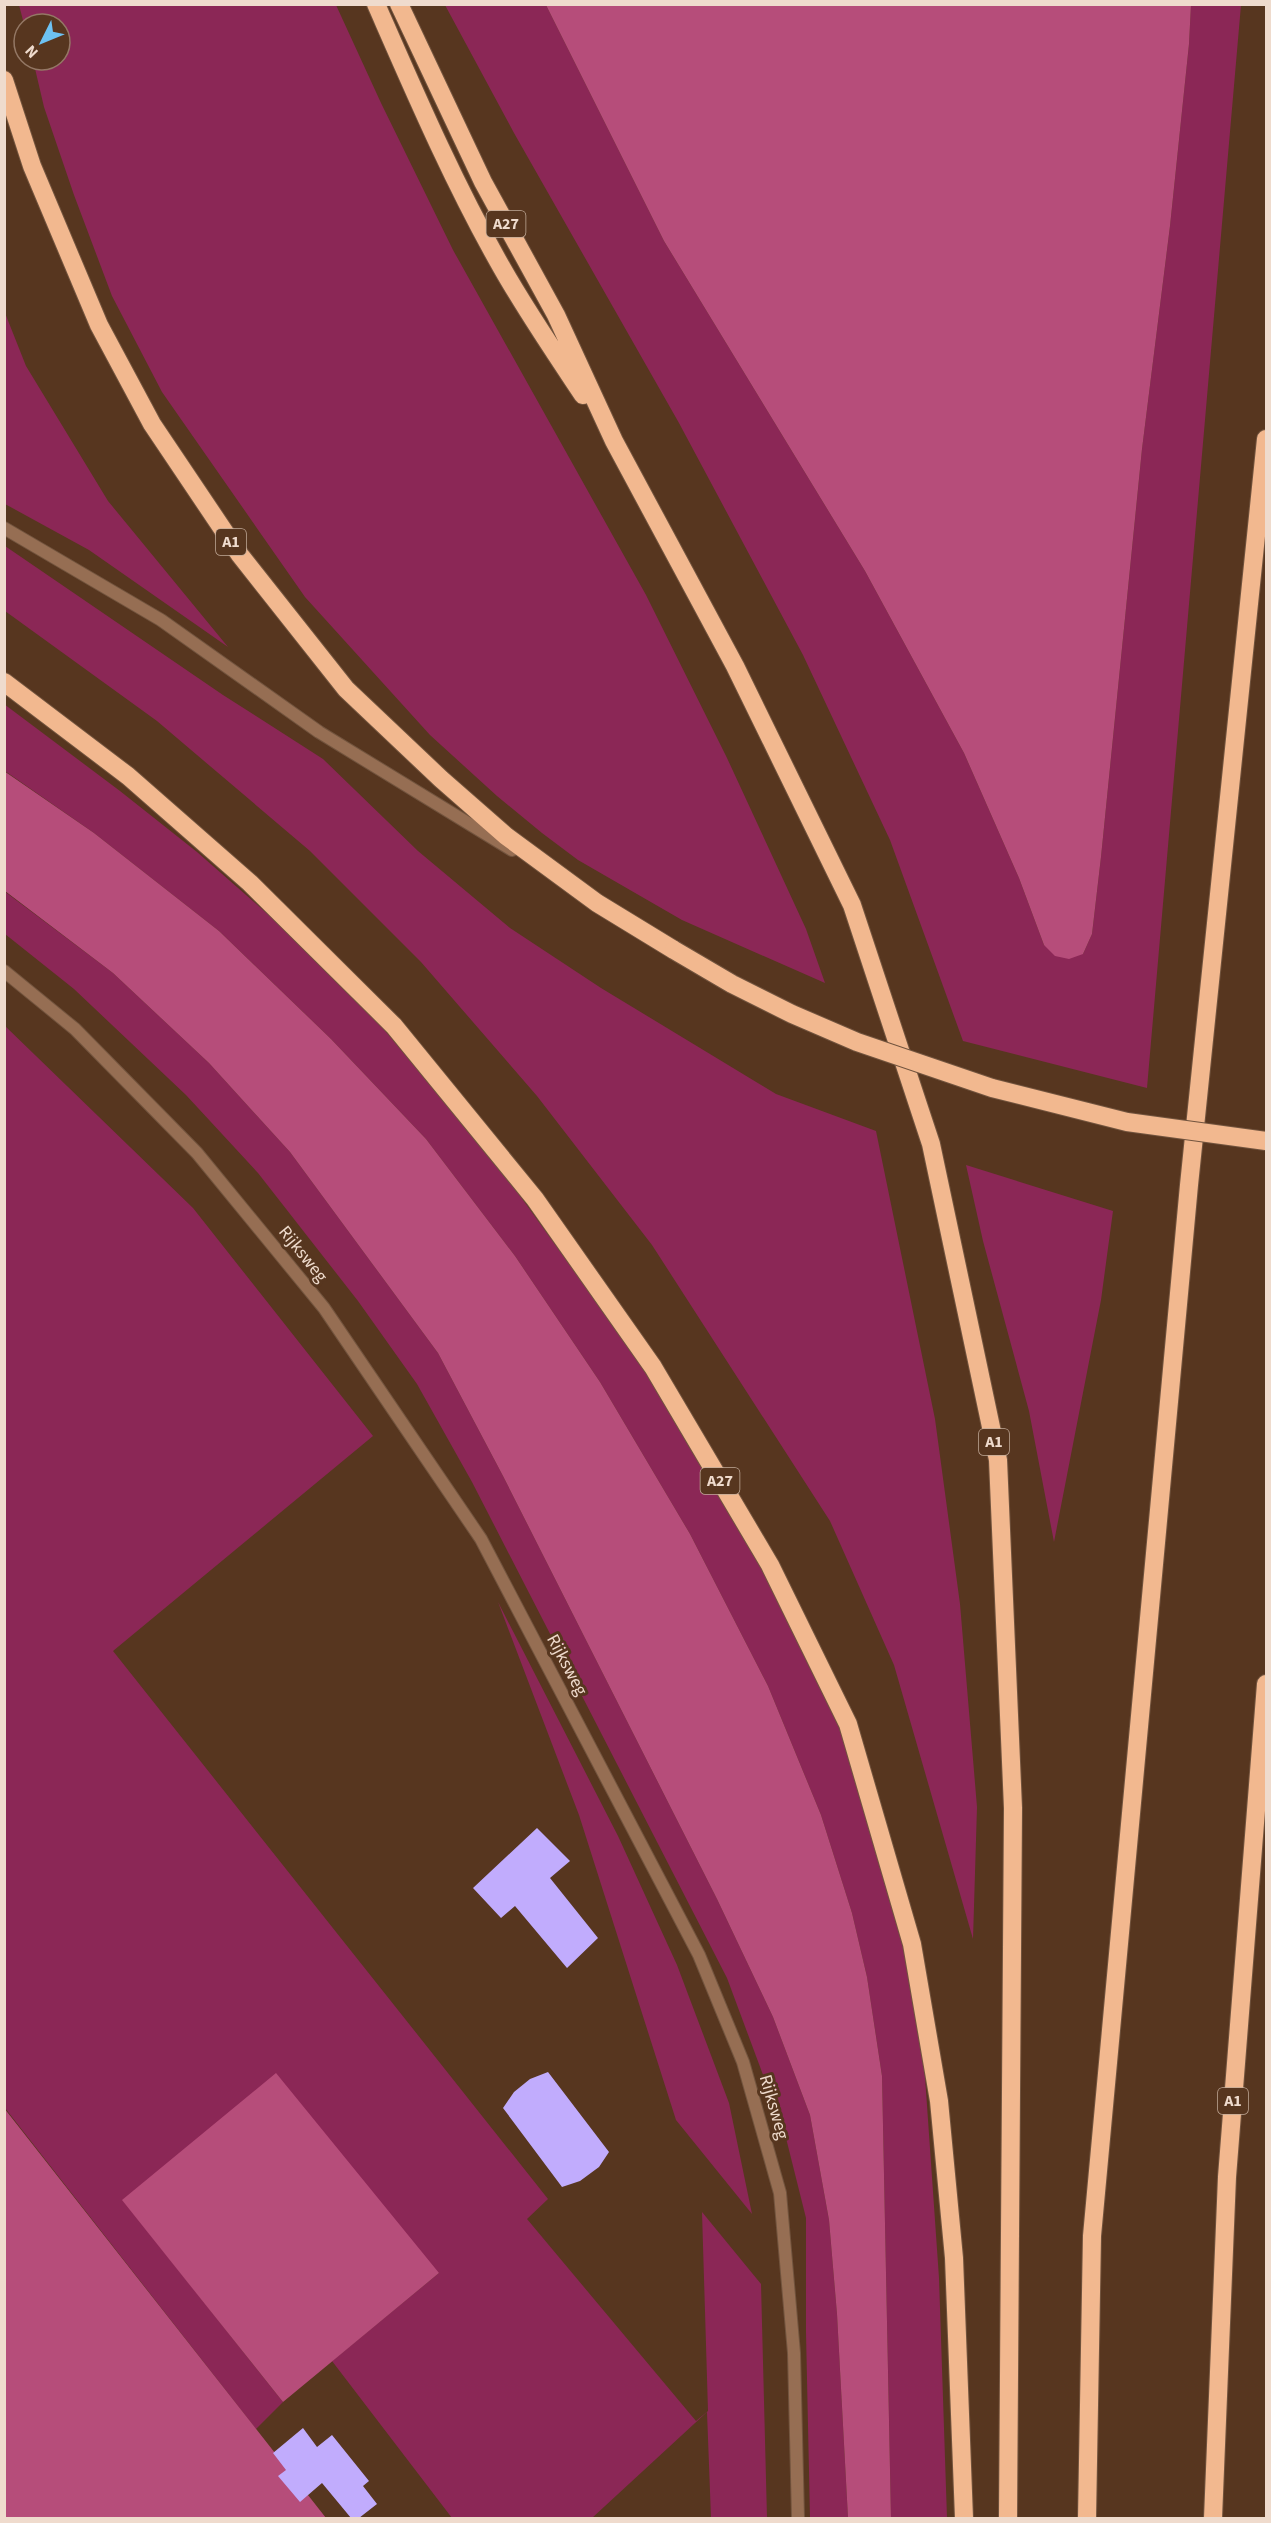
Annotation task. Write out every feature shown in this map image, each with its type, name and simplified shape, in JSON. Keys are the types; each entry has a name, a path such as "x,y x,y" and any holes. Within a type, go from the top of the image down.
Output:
{"highway":[{"name":"A1","path":"376,4 412,87 502,267 537,326 614,441 735,666 852,905 931,1144 998,1460 1013,1808 1008,2518"},
{"name":"A27","path":"399,4 483,182 556,315 614,441"},
{"name":"A1","path":"4,80 32,166 99,325 152,424 240,555 346,688 441,779 507,836 597,903 674,950 732,984 803,1019 857,1042 992,1088 1127,1122 1266,1140"},
{"path":"1087,2518 1092,2236 1189,1185 1266,439"},
{"name":"A27","path":"4,682 128,776 250,883 394,1026 535,1199 653,1367 770,1565 848,1724 912,1944 939,2101 954,2258 964,2518"},
{"name":"A1","path":"1214,2518 1227,2177 1266,1684"}],"street":[{"path":"4,528 161,620 320,732 597,903"},
{"name":"Rijksweg","path":"4,971 75,1029 197,1153 324,1308 481,1539 699,1955 743,2062 780,2193 794,2353 798,2518"}],"shaded area":[{"path":"19,5 336,5 453,250 646,595 727,758 806,929 825,983 682,920 578,860 497,796 430,735 305,597 162,392 112,296 44,107 36,72 72,72 72,12 21,12"},
{"path":"445,5 546,5 664,241 865,571 964,753 1019,878 1044,945 1083,954 1092,934 1101,857 1142,449 1170,226 1191,5 1241,5 1147,1088 963,1041 890,840 803,655 679,423 514,133"},
{"path":"546,5 1191,5 1170,226 1142,449 1101,857 1092,934 1083,954 1069,959 1055,956 1044,945 1019,878 964,753 865,571 664,241"},
{"path":"5,313 26,366 108,501 228,647 89,550 5,504"},
{"path":"5,546 223,695 323,759 418,851 510,928 601,988 776,1094 876,1131 935,1419 960,1604 977,1807 973,1939 894,1665 830,1521 652,1245 537,1096 421,962 310,851 157,721 5,611"},
{"path":"4,704 197,852 279,924 377,1021 505,1175 701,1447 789,1601 882,1824 923,2048 939,2278 947,2518 891,2518 882,2076 867,1977 852,1913 821,1815 768,1686 690,1534 600,1382 515,1256 426,1139 331,1039 219,931 94,833 5,771"},
{"path":"4,771 94,833 219,931 331,1039 426,1139 515,1256 600,1382 690,1534 768,1686 821,1815 852,1913 867,1977 882,2076 891,2518 848,2518 837,2314 829,2220 810,2115 773,2017 717,1899 503,1476 438,1353 290,1152 209,1063 113,973 5,891"},
{"path":"4,891 113,973 209,1063 290,1152 438,1353 503,1476 717,1899 773,2017 810,2115 829,2220 837,2314 848,2518 810,2518 806,2218 785,2134 727,1978 472,1482 417,1384 358,1301 258,1173 186,1095 74,989 5,934"},
{"path":"4,1025 193,1208 373,1436 113,1651 548,2199 527,2219 696,2421 708,2411 702,2212 761,2284 767,2518 711,2518 707,2412 592,2518 452,2518 332,2361 439,2273 123,2200 283,2402 256,2429 5,2108"},
{"path":"966,1165 1113,1211 1101,1300 1054,1542 1029,1411 983,1241"},
{"path":"498,1602 618,1836 677,1965 729,2103 752,2214 676,2120 579,1815"},
{"path":"276,2073 439,2273 283,2402 122,2200"},
{"path":"4,2108 326,2518 5,2518"}],"building":[{"path":"537,1828 570,1861 550,1878 598,1938 567,1968 515,1906 501,1918 473,1888"},
{"path":"548,2072 609,2152 599,2167 580,2181 562,2187 503,2108 514,2092 530,2079"},
{"path":"303,2428 317,2447 332,2435 369,2481 363,2486 377,2504 359,2518 351,2518 322,2483 300,2502 278,2476 286,2470 273,2453"}]}
